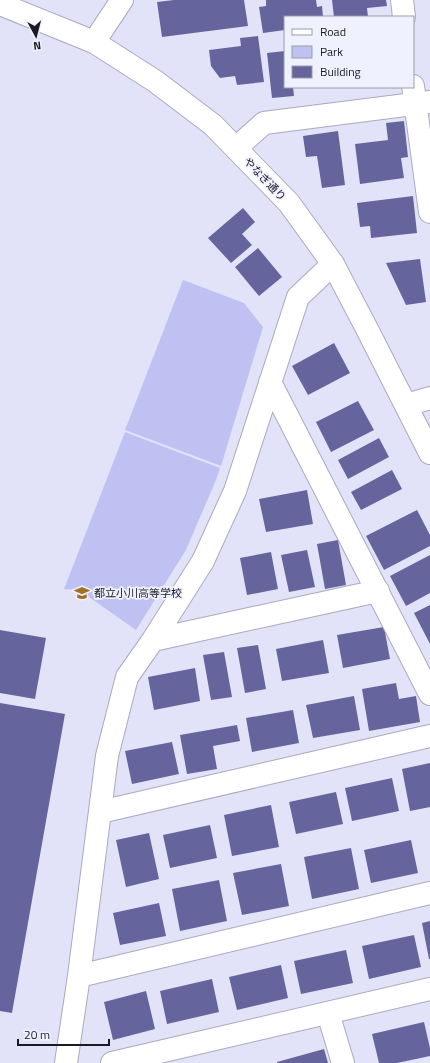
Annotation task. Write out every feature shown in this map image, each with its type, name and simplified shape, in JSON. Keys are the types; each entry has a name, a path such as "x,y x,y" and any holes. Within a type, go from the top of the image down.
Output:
{"street":[{"path":"94,42 122,0"},
{"path":"402,0 404,16"},
{"name":"やなぎ通り","path":"0,4 94,42 155,81 213,124 289,203 333,264 430,453"},
{"path":"236,148 264,123 420,97 430,212"},
{"path":"66,1063 79,976 106,756 127,677 153,640 203,561 232,498 298,297 333,264"},
{"path":"270,382 430,694"},
{"path":"406,405 430,398"},
{"path":"153,640 378,591"},
{"path":"100,812 430,736"},
{"path":"79,976 430,893"},
{"path":"112,1063 430,989"},
{"path":"328,1013 343,1063"}],"green space":[{"path":"183,280 244,303 263,327 221,466 125,430"},
{"path":"125,432 220,468 186,550 136,630 79,590 64,589"}],"building":[{"path":"174,0 244,0 248,26 162,37 157,2"},
{"path":"266,0 316,0 317,7 322,6 323,16 284,16 284,30 263,33 259,7 266,6"},
{"path":"332,0 386,0 387,6 367,8 368,16 334,16"},
{"path":"258,36 264,82 237,85 235,76 220,78 211,66 209,50 241,46 240,38"},
{"path":"284,51 284,88 293,88 294,96 272,98 267,53"},
{"path":"404,121 408,157 401,158 404,178 360,184 355,144 388,140 386,123"},
{"path":"338,131 345,185 322,188 317,156 306,157 303,136"},
{"path":"413,196 417,233 371,238 370,226 360,227 357,203"},
{"path":"243,208 255,222 242,234 252,245 231,263 208,238"},
{"path":"258,248 282,277 259,296 235,267"},
{"path":"420,259 426,302 406,305 386,263"},
{"path":"334,343 350,373 308,395 292,366"},
{"path":"358,401 374,430 331,452 316,422"},
{"path":"379,438 389,457 348,479 338,460"},
{"path":"392,470 402,489 361,510 351,492"},
{"path":"307,490 313,524 266,532 259,499"},
{"path":"417,510 430,535 430,546 384,570 366,536"},
{"path":"338,540 346,585 325,589 317,544"},
{"path":"307,550 315,587 289,592 281,555"},
{"path":"271,552 278,589 247,595 240,558"},
{"path":"430,555 430,593 406,606 390,576"},
{"path":"430,605 430,644 414,613"},
{"path":"384,627 390,659 343,668 337,635"},
{"path":"0,630 46,638 35,699 0,693"},
{"path":"323,640 329,673 282,681 276,649"},
{"path":"258,645 266,689 245,693 237,648"},
{"path":"224,652 232,697 211,700 203,655"},
{"path":"195,668 200,701 154,710 148,677"},
{"path":"396,683 399,699 416,696 420,722 369,731 362,689"},
{"path":"354,696 360,730 313,738 306,705"},
{"path":"0,703 65,714 12,1013 0,1011"},
{"path":"293,710 299,743 252,752 246,718"},
{"path":"237,725 240,741 213,746 217,769 187,774 180,735"},
{"path":"172,742 179,774 132,784 125,751"},
{"path":"430,763 430,807 410,811 402,769"},
{"path":"392,778 399,811 352,821 345,788"},
{"path":"336,792 343,824 296,834 289,802"},
{"path":"271,805 279,847 232,856 224,815"},
{"path":"210,825 217,858 170,868 163,835"},
{"path":"149,833 159,879 126,887 116,840"},
{"path":"411,840 418,873 371,883 364,850"},
{"path":"351,848 359,889 312,899 304,857"},
{"path":"281,864 289,906 242,915 233,873"},
{"path":"219,880 227,921 180,931 172,889"},
{"path":"159,903 166,936 120,945 113,913"},
{"path":"430,921 430,959 429,959 422,923"},
{"path":"414,935 421,967 369,979 362,946"},
{"path":"346,950 353,983 301,994 294,961"},
{"path":"281,965 288,998 237,1010 229,977"},
{"path":"212,979 219,1012 167,1024 160,991"},
{"path":"146,991 155,1029 113,1040 104,1002"},
{"path":"424,1022 430,1048 430,1056 397,1063 379,1063 372,1034"},
{"path":"324,1049 328,1063 277,1063 277,1062"}],"place":[{"name":"都立小川高等学校","path":"82,593"}]}
